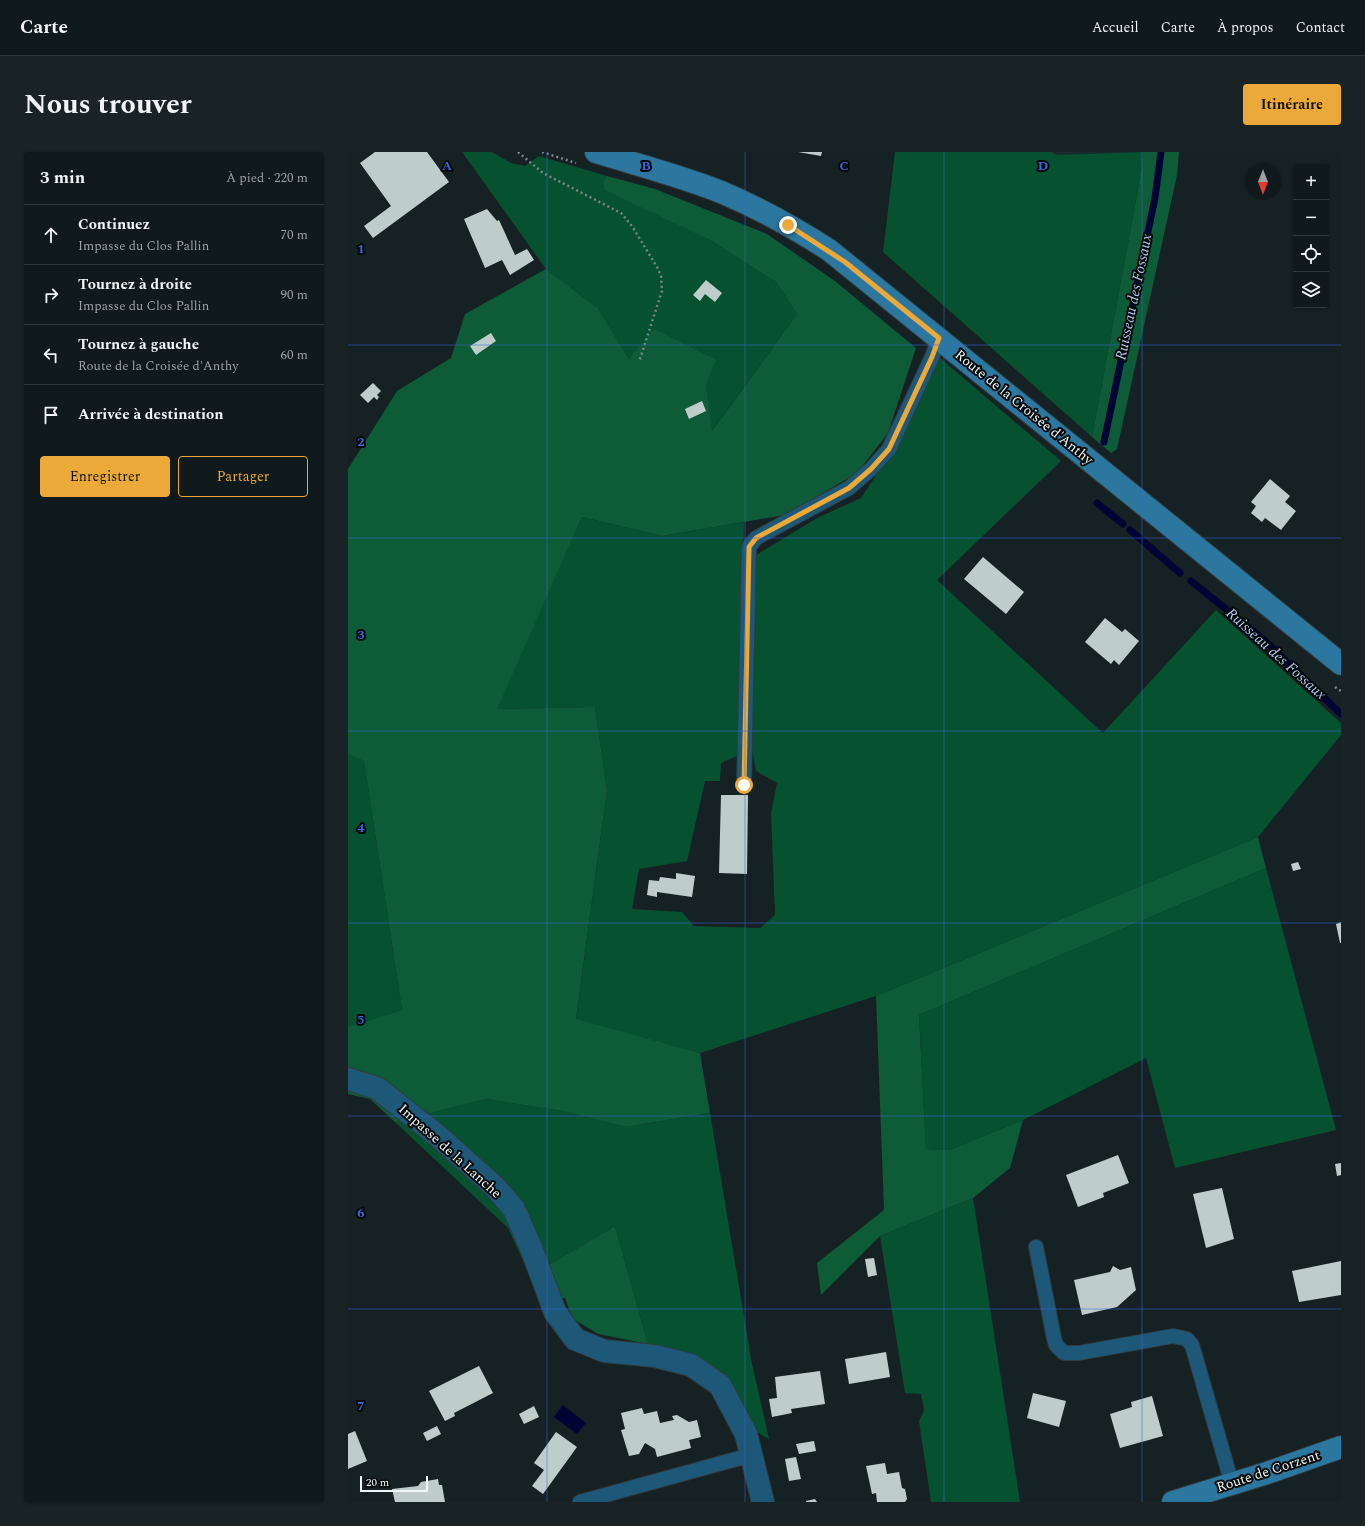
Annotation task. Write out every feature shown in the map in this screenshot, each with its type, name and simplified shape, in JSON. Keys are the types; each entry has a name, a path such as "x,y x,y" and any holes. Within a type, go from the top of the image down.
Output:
{"street":[{"name":"Route de la Croisée d'Anthy","path":"596,152 699,184 738,200 809,237 845,262 1341,664"},
{"name":"Impasse de la Lanche","path":"348,1079 377,1088 438,1136 495,1187 514,1209 532,1250 555,1312 575,1339 604,1351 655,1356 691,1365 720,1385 746,1434 763,1502"},
{"name":"Route de Corzent","path":"1173,1502 1232,1484 1341,1447"}],"lane":[{"path":"744,785 749,547 756,538 849,488 876,464 889,449 932,357 939,338"},
{"path":"1036,1247 1054,1338 1056,1345 1064,1353 1072,1354 1173,1336 1187,1339 1192,1345 1232,1484"},
{"path":"580,1502 751,1455"}],"path":[{"path":"518,152 543,173 621,213 632,226 657,267 661,276 662,291 638,362"},
{"path":"542,152 578,164"},
{"path":"1335,686 1341,691"}],"shaded area":[{"path":"1052,152 1143,152 1055,155"},
{"path":"563,1405 586,1423 577,1434 554,1417"}],"green space":[{"path":"462,152 492,152 511,163 525,166 539,156 607,176 603,181 708,239 776,282 797,314 711,432 706,384 629,359 598,308 546,269"},
{"path":"895,152 1052,152 1056,155 1143,152 1138,189 1092,437 883,252"},
{"path":"1143,152 1179,152 1177,175 1117,449 1111,453 1092,437 1138,189"},
{"path":"607,176 655,189 767,234 835,281 916,348 888,433 857,473 785,515 662,536 582,517 497,709 595,707 607,790 576,1019 700,1053 710,1113 626,1127 562,1111 486,1099 395,1122 370,1099 348,1094 348,1027 402,1010 364,761 348,754 348,469 397,391 451,358 465,314 546,269 598,308 629,359 654,329 716,360 706,384 712,431 797,314 776,282 708,239 605,190 603,181"},
{"path":"940,358 1061,461 937,580 1103,733 1216,610 1341,723 1341,735 1258,837 876,996 700,1053 576,1020 607,790 595,707 496,709 582,517 662,536 744,522 739,755 721,763 720,781 705,781 687,861 639,869 632,909 682,912 694,926 760,928 775,915 771,813 777,783 756,771 748,726 753,557 817,518 861,498 897,444"},
{"path":"348,754 364,761 402,1010 350,1027 348,1027"},
{"path":"1258,837 1266,868 919,1015 926,1149 949,1150 1023,1120 1010,1168 973,1198 880,1236 821,1295 817,1263 884,1210 876,996"},
{"path":"1266,868 1336,1130 1175,1168 1146,1058 1023,1120 949,1150 926,1149 919,1015"},
{"path":"486,1099 562,1111 626,1127 710,1113 752,1364 769,1439 750,1428 731,1383 648,1344 615,1226 530,1276 508,1228 395,1122"},
{"path":"973,1198 1020,1502 931,1502 919,1421 924,1410 921,1394 905,1393 880,1236"},
{"path":"615,1226 648,1344 598,1334 572,1318 565,1298 540,1298 530,1276"}],"building":[{"path":"375,152 427,152 449,182 373,238 364,226 391,206 360,163"},
{"path":"798,152 822,152 821,156"},
{"path":"487,209 497,221 499,220 515,255 527,249 534,260 510,275 502,260 485,268 464,219"},
{"path":"706,280 722,293 715,302 705,294 700,301 693,295"},
{"path":"491,333 496,341 476,355 470,346"},
{"path":"373,383 381,391 377,395 379,397 377,400 374,397 368,403 360,395"},
{"path":"702,401 706,411 689,419 685,409"},
{"path":"1270,479 1290,496 1285,502 1296,511 1281,530 1265,518 1262,522 1251,513 1256,506 1251,502"},
{"path":"983,557 1024,592 1006,614 964,579"},
{"path":"1105,618 1122,632 1125,629 1139,641 1119,665 1114,660 1111,664 1085,642"},
{"path":"721,795 748,795 747,874 719,873"},
{"path":"1298,862 1301,869 1293,871 1291,864"},
{"path":"676,873 695,876 692,897 657,892 657,897 647,895 649,880 659,881 660,877 676,879"},
{"path":"1341,922 1341,943 1340,943 1336,924"},
{"path":"1118,1155 1129,1183 1103,1193 1104,1197 1078,1207 1066,1175"},
{"path":"1341,1163 1341,1175 1337,1176 1335,1164"},
{"path":"1222,1188 1234,1239 1206,1248 1193,1194"},
{"path":"874,1258 877,1275 868,1277 865,1259"},
{"path":"1341,1261 1341,1295 1299,1302 1292,1271"},
{"path":"1113,1266 1120,1270 1131,1267 1136,1290 1117,1307 1082,1315 1074,1280 1110,1272"},
{"path":"886,1352 890,1377 849,1384 845,1359"},
{"path":"479,1366 493,1393 454,1413 455,1416 445,1421 429,1391"},
{"path":"820,1371 825,1404 791,1409 792,1413 772,1417 769,1399 777,1398 775,1377"},
{"path":"1033,1393 1066,1401 1059,1427 1027,1418"},
{"path":"1152,1396 1163,1436 1120,1448 1110,1414 1132,1407 1131,1402"},
{"path":"534,1406 539,1417 524,1424 519,1414"},
{"path":"642,1408 644,1414 657,1411 660,1423 674,1420 672,1416 677,1415 689,1422 697,1420 701,1437 689,1440 691,1448 657,1457 655,1449 645,1443 639,1454 629,1456 621,1430 625,1429 621,1413"},
{"path":"437,1426 441,1434 427,1441 423,1433"},
{"path":"355,1431 367,1461 348,1469 348,1434"},
{"path":"556,1432 577,1447 543,1494 532,1486 544,1470 534,1463"},
{"path":"814,1441 816,1451 799,1454 796,1444"},
{"path":"796,1457 801,1479 789,1481 785,1459"},
{"path":"885,1463 887,1474 899,1472 902,1488 905,1489 907,1499 905,1502 877,1502 876,1493 872,1494 866,1466"},
{"path":"438,1479 439,1485 442,1485 445,1502 395,1502 392,1489 418,1486 421,1482"},
{"path":"815,1499 817,1502 806,1502 806,1501"}],"waterway":[{"name":"Ruisseau des Fossaux","path":"1104,442 1155,198 1161,152"},
{"name":"Ruisseau des Fossaux","path":"1097,503 1123,524"},
{"name":"Ruisseau des Fossaux","path":"1130,530 1180,573"},
{"name":"Ruisseau des Fossaux","path":"1191,581 1262,638 1341,714"}],"route":[{"path":"744,785 749,547 756,538 849,488 871,469 889,449 932,357 939,338 829,250 788,225"}]}
